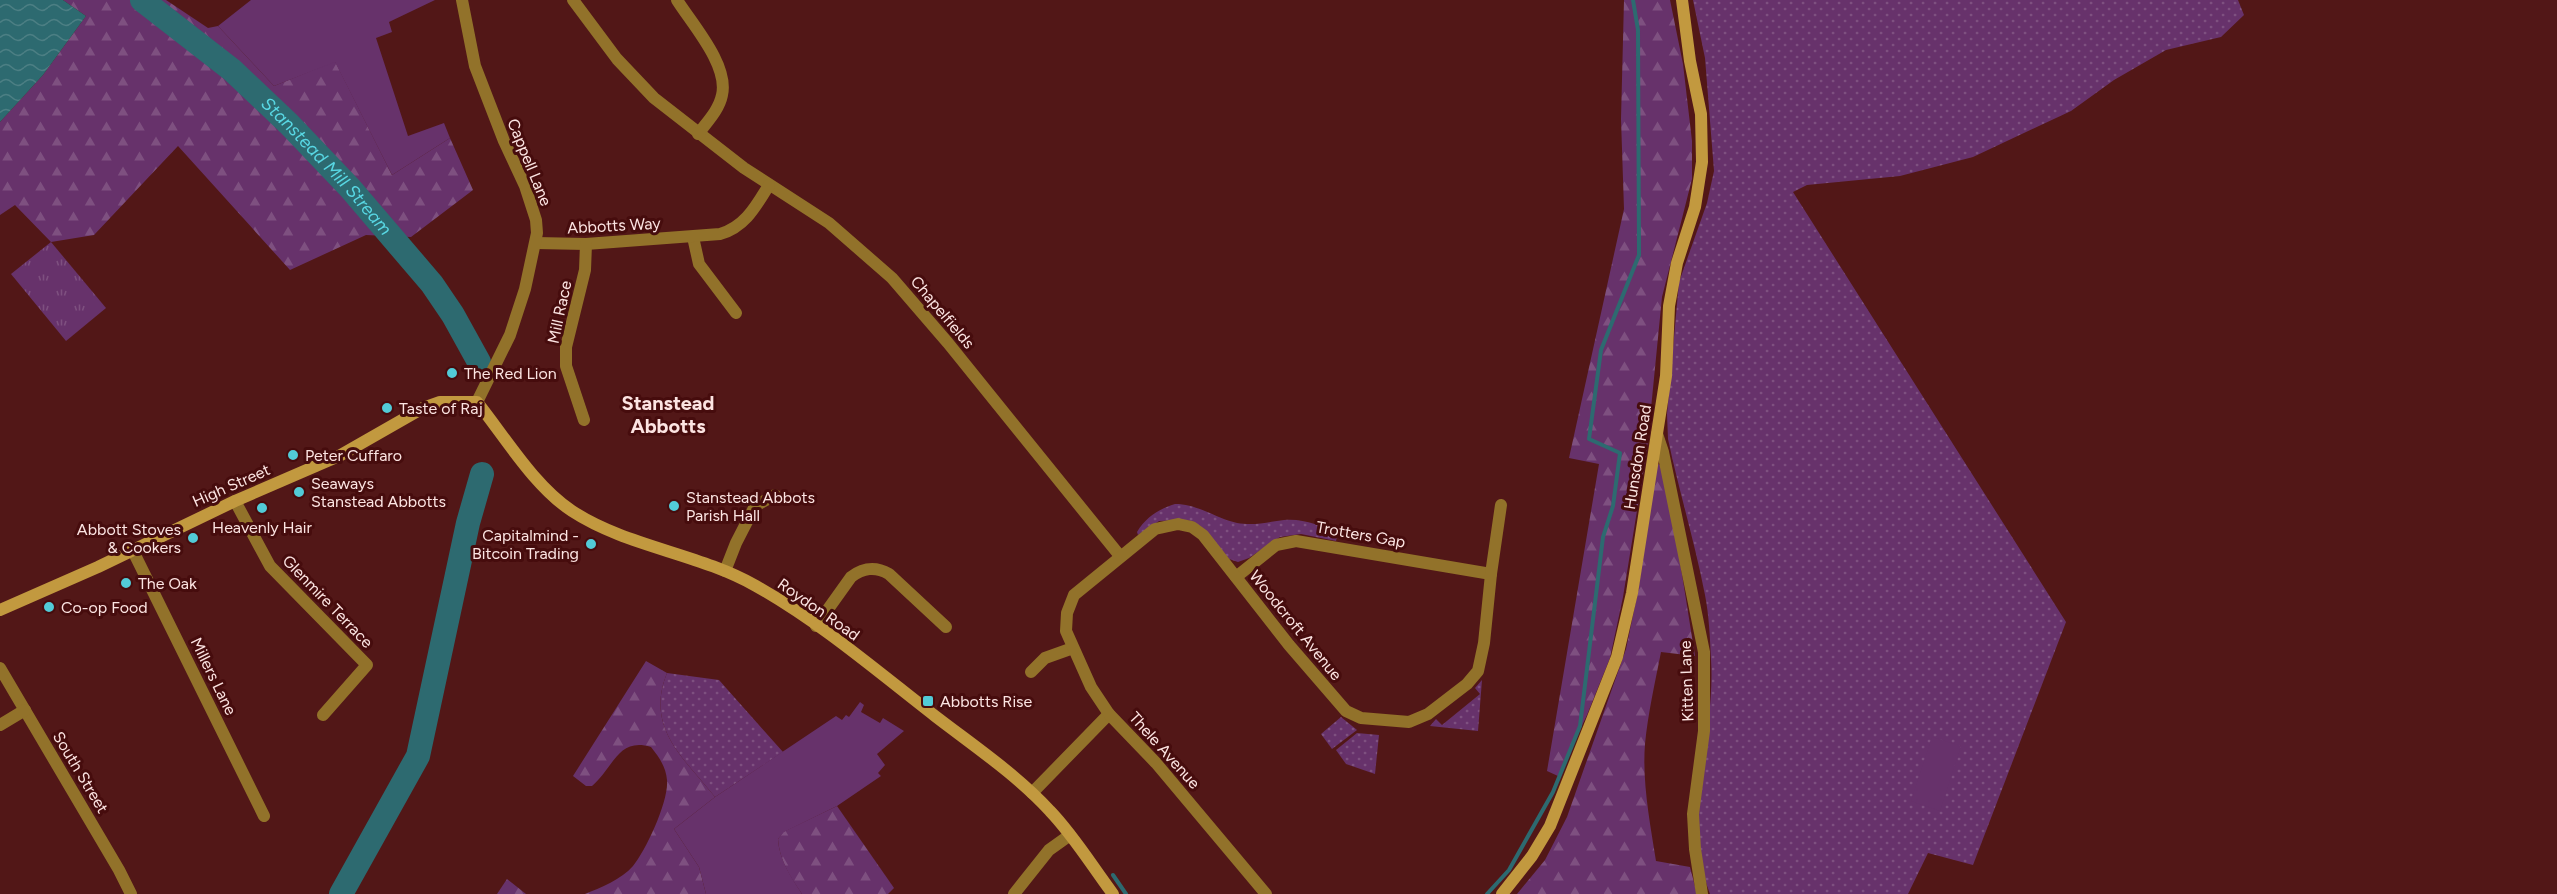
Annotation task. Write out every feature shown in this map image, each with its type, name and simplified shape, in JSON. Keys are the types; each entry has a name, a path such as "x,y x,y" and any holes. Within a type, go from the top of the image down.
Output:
{"main road":[{"name":"Hunsdon Road","path":"1502,894 1527,864 1550,826 1617,657 1632,593 1666,376 1669,306 1677,263 1695,207 1702,162 1701,114 1690,61 1682,0"},
{"name":"High Street","path":"0,610 133,551 235,501 339,456 423,408 440,402 477,402"},
{"name":"Roydon Road","path":"477,402 527,467 555,498 570,510 607,529 725,571 780,600 1032,793 1070,835 1113,894"}],"street":[{"name":"Cappell Lane","path":"462,0 475,66 504,141 525,186 536,220 536,243 525,289 510,335 477,402"},
{"name":"Chapelfields","path":"573,0 616,59 654,98 698,134 769,185 829,223 892,278 948,343 1120,556"},
{"path":"677,0 722,74 722,95 719,104 698,134"},
{"name":"Abbotts Way","path":"536,243 586,244 720,234 736,227 750,216 769,185"},
{"path":"693,237 699,264 736,313"},
{"name":"Mill Race","path":"584,420 566,366 566,347 585,270 586,244"},
{"name":"Kitten Lane","path":"1657,434 1663,452 1704,652 1704,731 1693,814 1695,849 1702,894"},
{"path":"725,571 755,506 775,495"},
{"name":"Glenmire Terrace","path":"235,501 270,566 367,665 323,715"},
{"name":"Woodcroft Avenue","path":"1109,714 1091,687 1065,626 1069,602 1080,588 1120,556 1155,529 1170,524 1186,525 1203,535 1340,705 1351,714 1361,718 1392,722 1416,720 1428,714 1467,684 1478,671 1484,643 1501,506"},
{"name":"Trotters Gap","path":"1236,577 1276,545 1296,541 1491,574"},
{"name":"Millers Lane","path":"133,551 264,816"},
{"path":"816,626 851,577 857,572 870,568 883,570 889,574 946,627"},
{"path":"1031,672 1045,658 1073,648"},
{"name":"South Street","path":"0,668 131,894"},
{"path":"0,725 25,710"},
{"name":"Thele Avenue","path":"1032,793 1109,714 1156,763 1266,894"},
{"path":"1014,894 1048,850 1070,835"}],"green space":[{"path":"63,0 166,0 208,28 218,26 274,86 335,61 392,175 450,138 473,190 411,237 366,235 290,270 178,146 94,235 51,242 15,205 0,215 0,122 43,75 86,16"},
{"path":"251,0 435,0 389,22 392,32 376,38 408,136 444,123 450,138 392,175 335,62 274,86 218,26"},
{"path":"1624,0 1670,0 1683,64 1692,141 1692,179 1662,297 1647,449 1623,597 1610,658 1587,715 1558,776 1547,771 1599,464 1569,458 1624,209 1621,119"},
{"path":"1693,0 2238,0 2244,15 2221,37 2166,50 2114,80 2071,111 1973,157 1900,176 1807,185 1793,192 2066,622 1973,865 1928,853 1908,894 1710,894 1702,866 1699,807 1711,688 1709,627 1701,576 1668,439 1667,414 1679,282 1707,203 1714,171 1705,58"},
{"path":"51,242 106,308 66,341 11,274"},
{"path":"1657,464 1661,465 1677,543 1695,656 1661,652 1646,732 1644,758 1646,788 1656,861 1690,867 1697,894 1517,894 1545,860 1567,817 1626,649 1638,591"},
{"path":"1175,504 1191,506 1237,523 1255,524 1298,520 1338,533 1336,541 1301,534 1280,537 1249,558 1238,562 1229,559 1194,522 1159,521 1138,535 1137,532 1149,518 1158,511"},
{"path":"646,661 667,673 661,692 661,710 664,726 671,741 715,797 674,829 699,867 706,894 585,894 617,879 633,866 661,812 667,780 662,762 651,747 631,746 624,750 592,786 586,786 573,776"},
{"path":"667,673 719,680 783,752 715,797 680,755 664,726 661,692"},
{"path":"1482,680 1478,731 1430,726 1436,719 1442,725 1480,694 1475,688"},
{"path":"860,702 864,705 861,712 880,723 883,718 904,731 877,754 885,765 878,773 881,776 837,806 784,832 778,839 783,861 802,894 706,894 699,867 674,829 715,797 836,716 842,720 846,715 849,717"},
{"path":"1341,717 1357,730 1332,749 1321,734"},
{"path":"1357,733 1379,735 1375,774 1346,764 1336,750"},
{"path":"1932,737 1961,746 1940,811 1911,801"},
{"path":"837,806 894,888 888,894 802,894 789,874 780,854 778,839 783,832"},
{"path":"507,879 526,894 497,894"}],"water":[{"path":"0,0 63,0 86,16 43,75 0,122"}],"waterway":[{"name":"Stanstead Mill Stream","path":"142,0 232,70 289,124 350,188 432,284 453,315 479,362"},
{"path":"1487,894 1509,870 1553,792 1580,726 1603,537 1613,506 1620,453 1589,439 1601,350 1639,255 1638,30 1633,0"},
{"path":"341,894 418,756 468,523 482,474"},
{"path":"1113,875 1126,894"}],"place":[{"name":"The Red Lion","path":"452,373"},
{"name":"Taste of Raj","path":"387,408"},
{"name":"Peter Cuffaro","path":"293,455"},
{"name":"Seaways Stanstead Abbotts","path":"299,492"},
{"name":"Stanstead Abbots Parish Hall","path":"674,506"},
{"name":"Heavenly Hair","path":"262,508"},
{"name":"Abbott Stoves & Cookers","path":"193,538"},
{"name":"Capitalmind - Bitcoin Trading","path":"591,544"},
{"name":"The Oak","path":"126,583"},
{"name":"Co-op Food","path":"49,607"},
{"name":"Abbotts Rise","path":"928,701"}],"district":[{"name":"Stanstead Abbotts","path":"668,414"}]}
